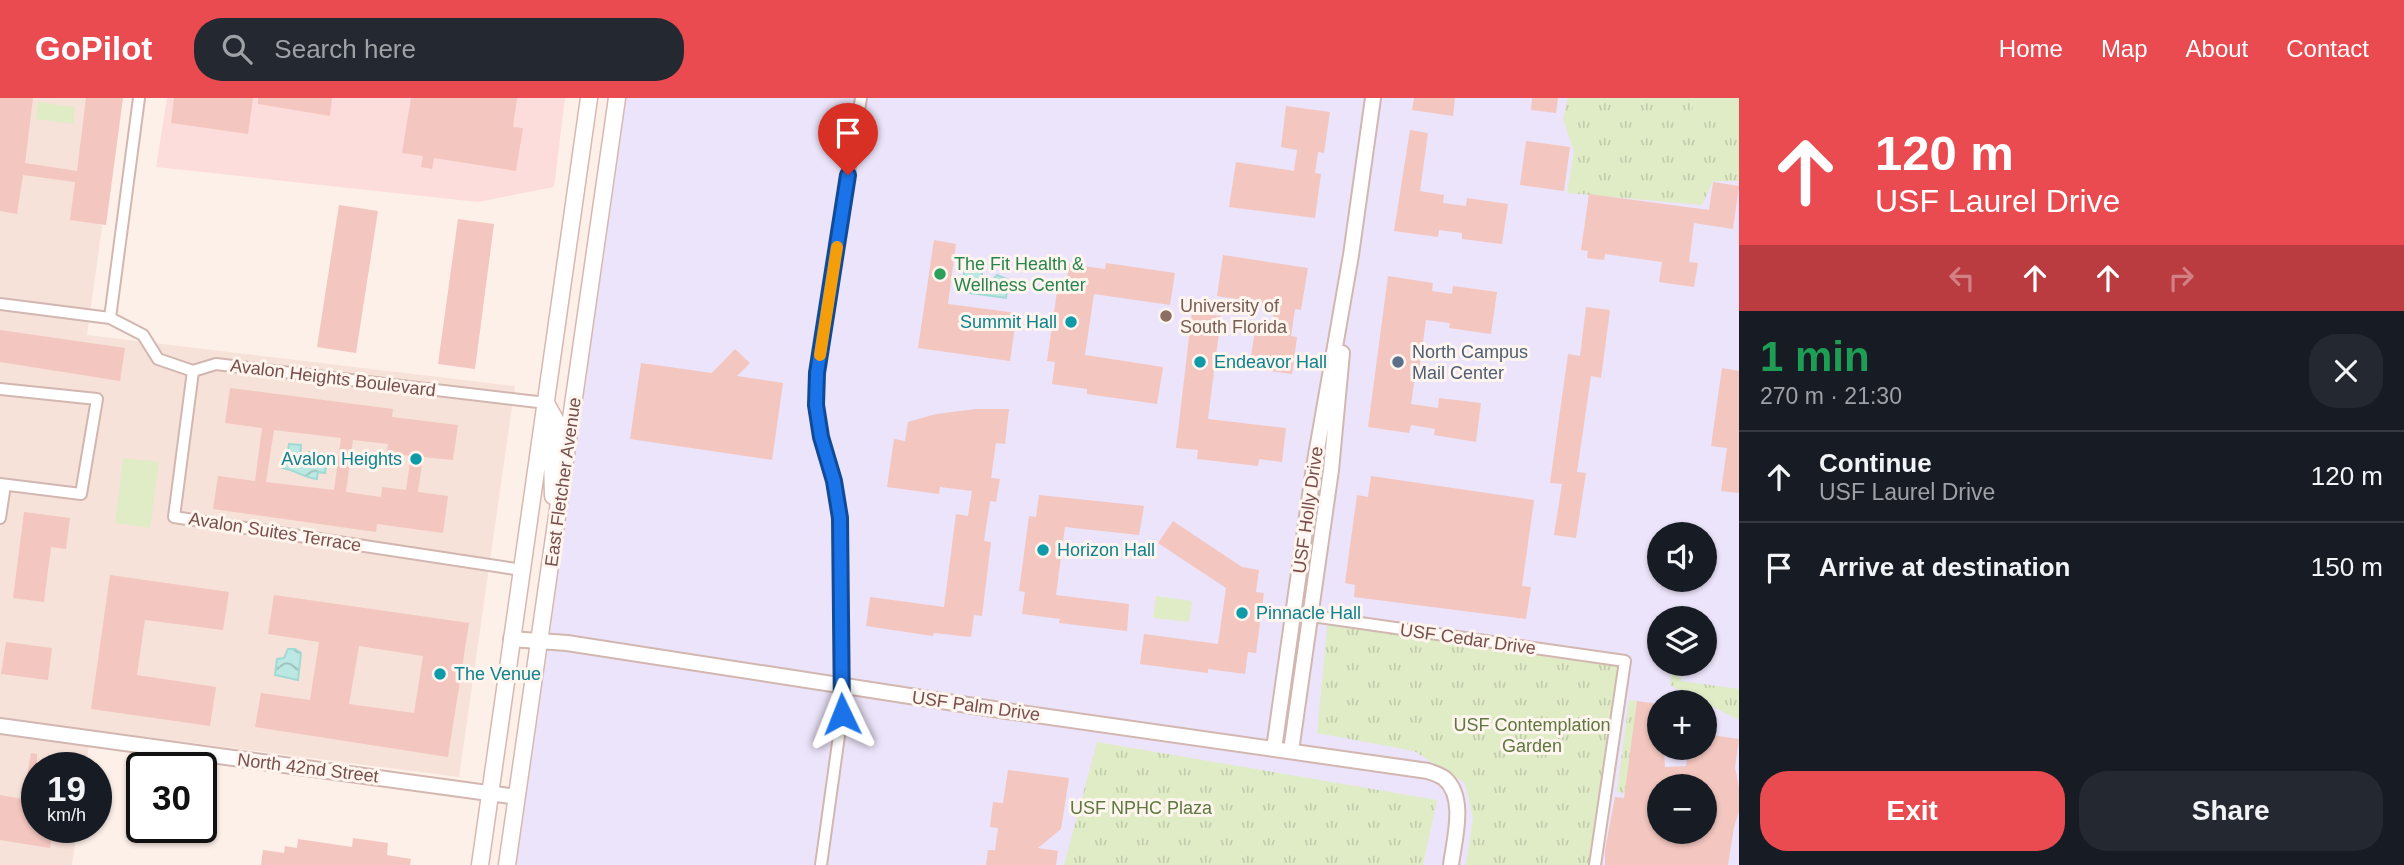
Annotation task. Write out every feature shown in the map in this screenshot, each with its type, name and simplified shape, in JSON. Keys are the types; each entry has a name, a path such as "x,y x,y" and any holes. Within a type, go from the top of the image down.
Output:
{"main road":[{"name":"East Fletcher Avenue","path":"480,865 589,98"},
{"name":"East Fletcher Avenue","path":"507,865 617,98"},
{"path":"546,403 557,423 552,457 557,526"}],"street":[{"path":"0,304 110,318 139,98"},
{"path":"821,865 842,714 840,518 834,481 821,437 816,405 817,373 861,98"},
{"name":"USF Holly Drive","path":"1274,749 1314,467 1351,255 1373,98"},
{"name":"USF Holly Drive","path":"1291,751 1333,452 1351,255"},
{"name":"Avalon Heights Boulevard","path":"110,318 143,335 158,359 193,370 216,364 546,403"},
{"name":"Avalon Suites Terrace","path":"193,370 174,517 522,570"},
{"path":"0,389 97,399 81,494 3,484 0,518"},
{"name":"USF Cedar Drive","path":"1312,616 1625,662 1595,865"},
{"name":"USF Palm Drive","path":"511,639 592,647 1274,749"},
{"name":"North 42nd Street","path":"0,726 517,797"},
{"path":"1274,749 1428,771 1445,778 1455,795 1458,813 1451,865"}],"shaded area":[{"path":"0,98 120,98 87,335 515,386 459,777 91,730 88,752 21,752 21,843 75,843 72,865 0,865"},
{"path":"167,98 565,98 554,187 478,202 156,167"},
{"name":"University of South Florida","path":"624,98 1739,98 1739,865 515,865"}],"green space":[{"path":"1568,98 1739,98 1739,181 1713,181 1702,205 1567,193 1574,151 1563,119"},
{"path":"1694,98 1739,98 1739,125 1691,118"},
{"path":"38,102 75,107 73,124 36,119"},
{"path":"123,458 159,462 150,528 115,523"},
{"path":"1156,596 1192,601 1189,622 1153,618"},
{"name":"USF Contemplation Garden","path":"1328,618 1624,666 1597,865 1466,865 1473,818 1465,783 1414,751 1317,733"},
{"path":"1671,676 1678,676 1681,677 1681,681 1739,689 1739,720 1717,709 1717,690 1680,690 1670,685"},
{"path":"1629,700 1637,701 1625,793 1617,792"},
{"name":"USF NPHC Plaza","path":"1097,742 1437,800 1423,865 1064,865"}],"water":[{"path":"965,264 978,266 982,271 982,281 986,284 997,275 1009,280 1006,298 962,292"},
{"path":"289,444 301,445 300,459 308,459 309,452 328,454 325,473 318,472 317,479 282,468 284,459 287,459"},
{"path":"288,649 301,653 298,680 275,675 277,659 284,658"}],"building":[{"path":"0,98 33,98 25,163 77,171 86,98 123,98 106,225 70,220 75,182 23,175 17,214 0,211"},
{"path":"174,98 253,98 248,134 171,123"},
{"path":"258,98 332,98 330,116 258,104"},
{"path":"411,98 517,98 513,127 523,128 516,171 434,158 432,169 421,167 423,156 402,153"},
{"path":"1414,98 1455,98 1453,116 1412,110"},
{"path":"1532,98 1558,98 1556,113 1531,110"},
{"path":"1286,106 1330,112 1324,153 1318,152 1315,173 1321,174 1315,218 1229,207 1236,162 1294,171 1297,150 1281,147"},
{"path":"1410,130 1428,133 1420,191 1444,195 1443,203 1466,206 1467,198 1508,204 1502,244 1462,239 1462,233 1439,230 1438,237 1394,231"},
{"path":"1526,141 1570,147 1564,191 1520,185"},
{"path":"1713,182 1739,186 1733,229 1694,223 1689,262 1698,263 1694,287 1659,282 1662,262 1605,254 1604,260 1587,258 1588,251 1581,250 1589,194 1709,210"},
{"path":"339,205 378,211 356,353 317,347"},
{"path":"458,219 494,224 475,369 438,364"},
{"name":"The Fit Health & Wellness Center","path":"934,240 956,244 948,304 1017,313 1010,361 918,348"},
{"path":"1223,255 1308,268 1301,310 1295,309 1291,336 1297,337 1292,374 1249,368 1255,331 1271,333 1275,305 1217,296"},
{"name":"Summit Hall","path":"1106,263 1175,273 1170,305 1094,294 1085,355 1163,367 1157,404 1087,394 1087,389 1052,384 1055,362 1047,361 1058,285 1066,286 1069,264 1105,269"},
{"path":"1388,276 1433,283 1432,291 1452,294 1453,286 1497,292 1491,334 1449,328 1450,323 1426,320 1418,378 1415,377 1411,404 1438,408 1439,398 1481,403 1476,442 1434,435 1435,429 1411,425 1409,433 1368,427"},
{"path":"1586,307 1610,310 1601,378 1591,376 1577,472 1586,473 1576,538 1554,535 1562,484 1550,483 1568,354 1580,356"},
{"name":"Endeavor Hall","path":"1192,312 1221,316 1208,419 1286,428 1282,462 1259,459 1258,466 1197,459 1198,450 1176,448"},
{"path":"0,330 125,348 120,381 0,362"},
{"path":"735,349 750,363 737,376 783,383 772,460 630,439 641,363 712,373"},
{"path":"1722,368 1739,371 1739,493 1721,491 1727,448 1711,446"},
{"name":"Avalon Heights","path":"230,388 393,409 392,417 458,425 453,460 423,457 418,492 448,496 443,533 377,524 376,532 213,509 218,476 255,481 262,428 225,423","holes":["274,430 341,438 334,490 266,482","353,440 388,444 387,453 411,456 406,490 382,487 381,497 346,492"]},
{"path":"976,409 1009,409 1005,444 996,443 991,478 1000,479 996,502 990,501 984,541 991,542 982,616 974,615 971,637 934,633 933,636 866,626 870,597 944,607 956,514 968,516 972,491 940,487 939,494 887,487 894,439 905,441 908,422 936,414"},
{"path":"1371,476 1534,500 1522,586 1531,587 1526,619 1354,597 1355,585 1345,583 1357,495 1368,497"},
{"name":"Horizon Hall","path":"1039,495 1144,506 1139,535 1065,527 1056,595 1129,604 1127,631 1059,623 1060,619 1022,614 1025,592 1019,591 1029,516 1036,517"},
{"path":"24,512 70,518 66,549 51,547 44,602 13,598"},
{"name":"Pinnacle Hall","path":"1173,521 1242,567 1259,570 1256,592 1264,593 1256,653 1248,652 1245,674 1208,669 1208,673 1140,664 1144,634 1218,644 1226,588 1158,543"},
{"path":"110,575 229,592 223,630 145,620 137,675 216,687 210,726 91,709"},
{"name":"The Venue","path":"274,595 469,623 448,757 255,727 261,693 310,700 319,642 268,634","holes":["359,646 423,656 414,713 349,704"]},
{"path":"6,642 52,648 48,680 1,674"},
{"path":"1637,701 1647,702 1647,760 1665,760 1665,767 1686,766 1687,760 1717,760 1717,735 1739,739 1735,767 1739,811 1728,865 1605,865 1605,850 1615,797 1624,798"},
{"path":"1008,770 1069,778 1061,829 1038,848 1058,851 1056,865 986,865 988,850 995,850 998,828 990,827 993,802 1003,803"},
{"path":"0,795 21,799 21,843 51,843 50,848 0,840"},
{"path":"353,838 388,843 387,855 411,859 410,865 261,865 263,850 284,853 285,846 297,848 298,839 352,847"}],"slow traffic":[{"path":"820,355 837,247"}],"place":[{"name":"The Fit Health & Wellness Center","path":"940,274"},
{"name":"University of South Florida","path":"1166,316"},
{"name":"Summit Hall","path":"1071,322"},
{"name":"Endeavor Hall","path":"1200,362"},
{"name":"North Campus Mail Center","path":"1398,362"},
{"name":"Avalon Heights","path":"416,459"},
{"name":"Horizon Hall","path":"1043,550"},
{"name":"Pinnacle Hall","path":"1242,613"},
{"name":"The Venue","path":"440,674"}],"route":[{"path":"842,714 840,518 816,405 817,373 848,175"}]}
